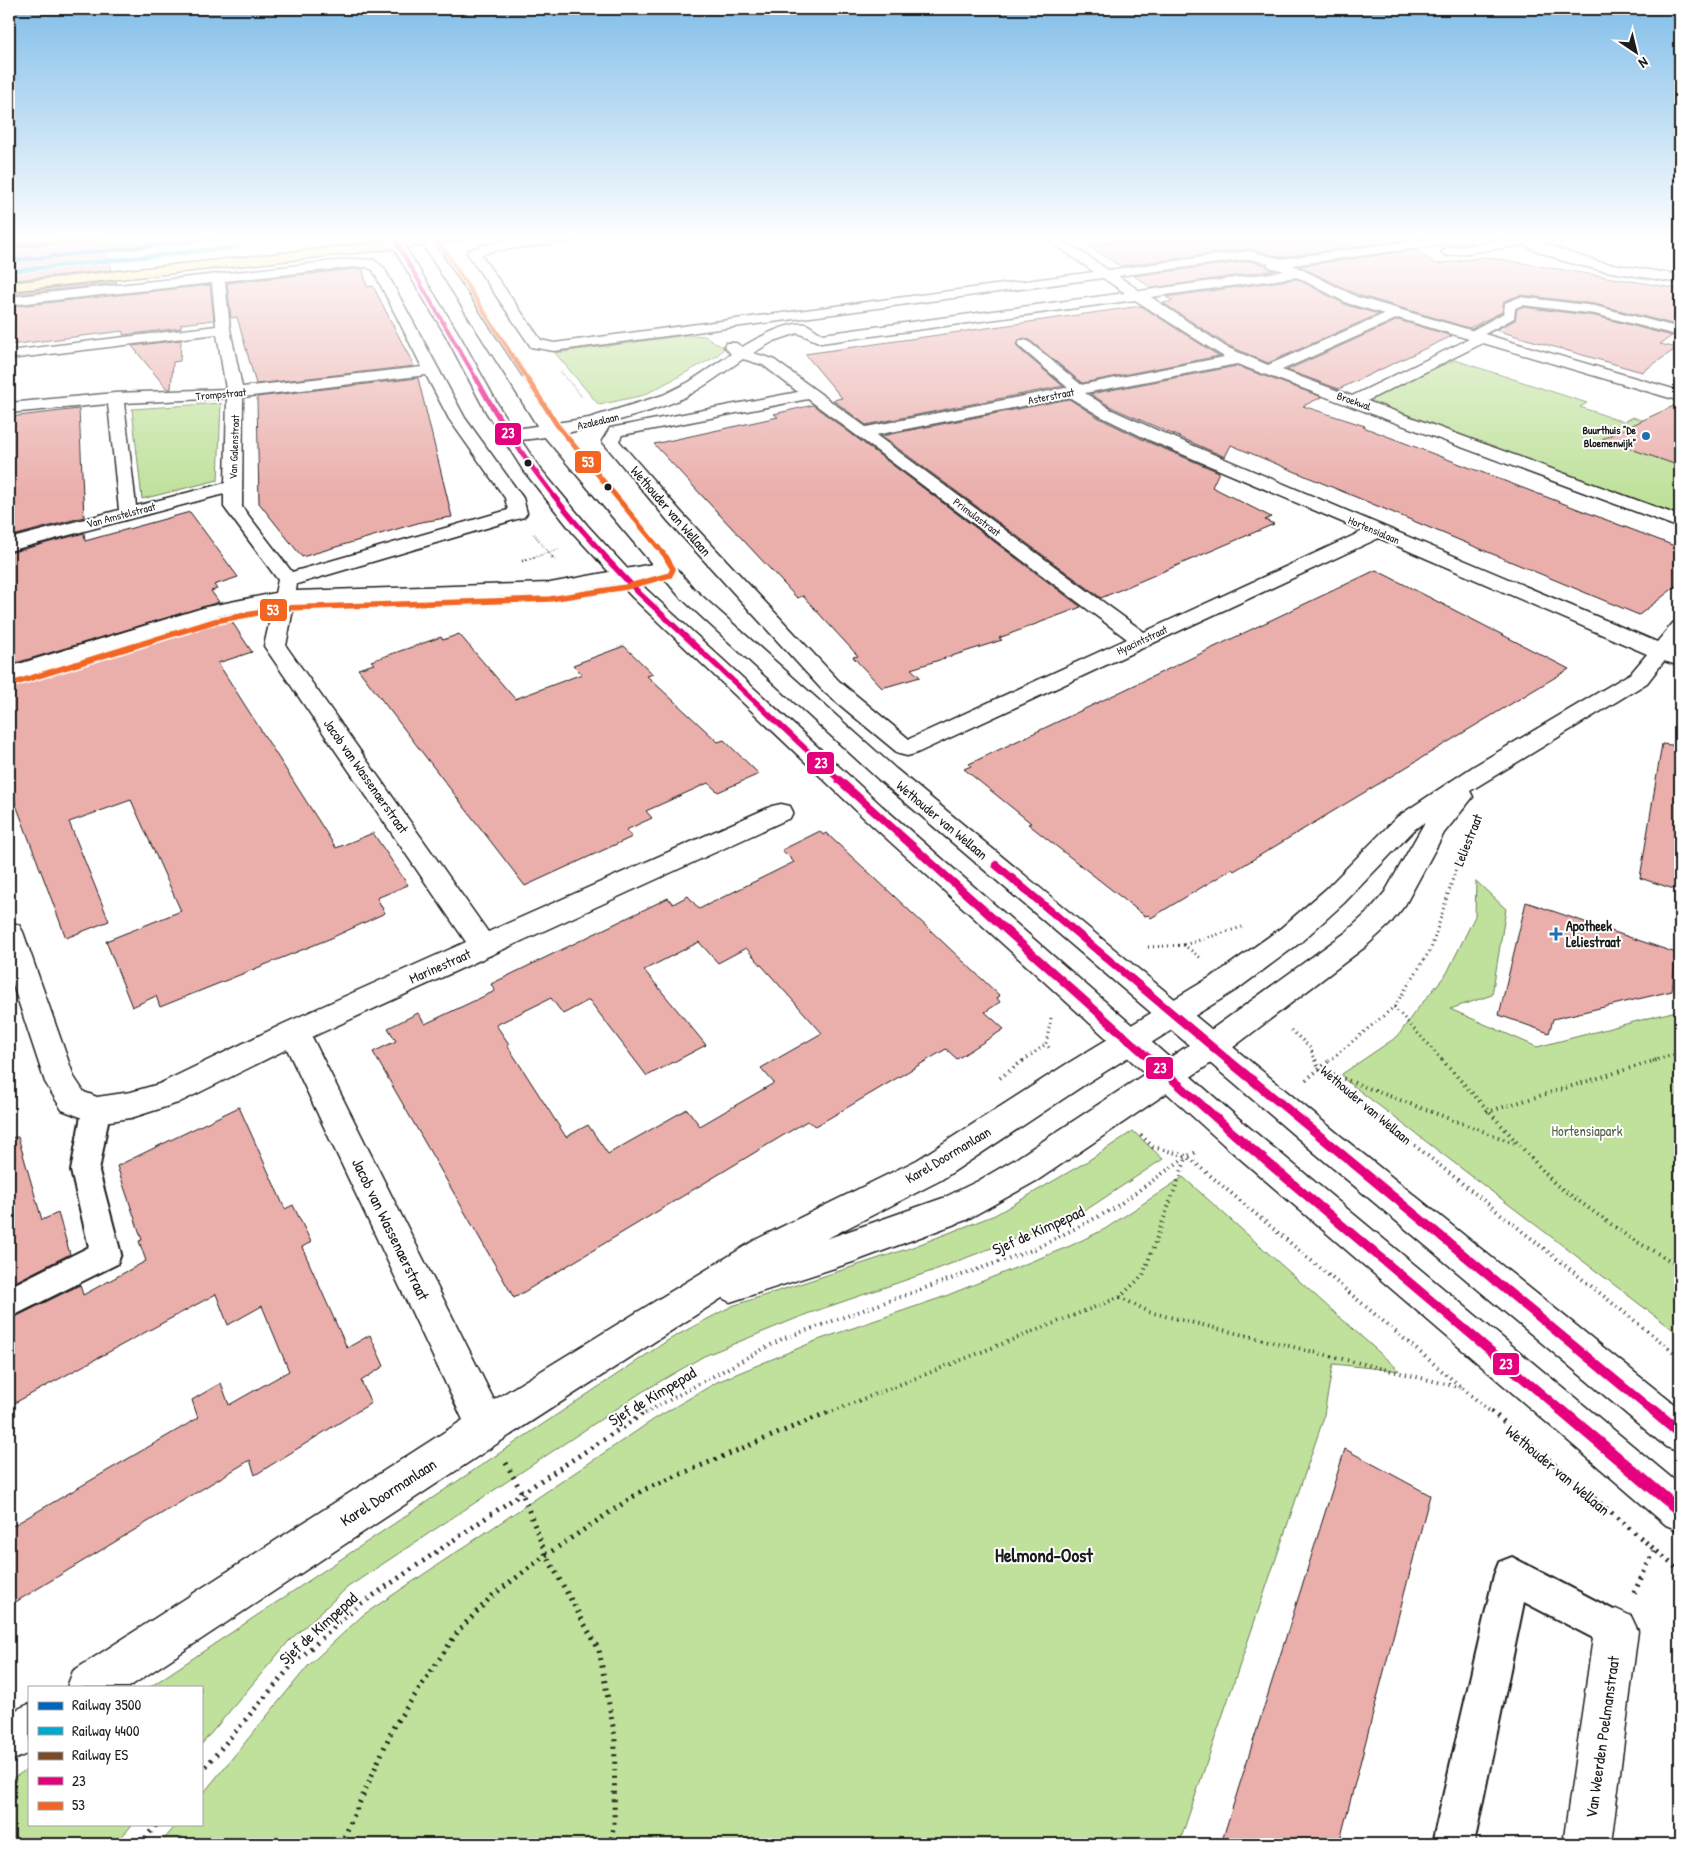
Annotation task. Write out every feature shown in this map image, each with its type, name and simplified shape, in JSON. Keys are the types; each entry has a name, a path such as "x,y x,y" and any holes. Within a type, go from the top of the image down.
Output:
{"street":[{"name":"Van Galenstraat","path":"222,323 236,393 232,486 233,507 286,589"},
{"path":"9,674 286,589 518,513 514,498 457,419 407,323"},
{"path":"443,323 509,435 532,470 590,540 624,577 873,812 1129,1042 1234,1134 1680,1511"},
{"name":"Wethouder van Wellaan","path":"479,323 546,427 663,568 754,656 887,774 1326,1142 1680,1433"},
{"name":"Azalealaan","path":"522,323 536,344 554,347 739,323"},
{"name":"Azalealaan","path":"509,435 546,427 621,416 686,391 721,370 757,342 799,328 832,323"},
{"path":"799,328 821,339 933,323"},
{"name":"Broekwal","path":"1181,323 1238,359 1680,522"},
{"path":"1270,370 1374,323"},
{"path":"1432,323 1680,396"},
{"path":"706,328 741,354"},
{"path":"9,355 223,329"},
{"path":"1354,401 1477,337"},
{"name":"Primulastraat","path":"741,354 768,362 1142,640"},
{"name":"Asterstraat","path":"864,432 1238,359"},
{"name":"Trompstraat","path":"9,408 115,398 236,393 432,370"},
{"name":"Hortensialaan","path":"1075,391 1106,413 1155,436 1670,656"},
{"name":"Wethouder van Wellaan","path":"811,394 616,432 610,441 716,563 832,686 907,749"},
{"path":"115,398 128,513"},
{"name":"Van Amstelstraat","path":"9,545 232,486"},
{"name":"Hyacintstraat","path":"907,749 1377,532"},
{"path":"286,589 341,595 520,592 624,577 663,568"},
{"name":"Jacob van Wassenaerstraat","path":"286,589 275,646 483,946"},
{"name":"Leliestraat","path":"1174,1014 1229,980 1291,935 1335,896 1406,823 1483,771 1639,678 1670,656 1680,627"},
{"name":"Leliestraat","path":"1167,1075 1212,1046 1335,956 1379,918 1395,898 1434,828 1483,771"},
{"name":"Marinestraat","path":"96,1110 130,1105 168,1094 294,1032 781,812"},
{"path":"9,932 60,1082 73,1101 96,1110"},
{"name":"Karel Doormanlaan","path":"91,1686 487,1427 688,1299 766,1251 929,1170 1174,1014"},
{"name":"Jacob van Wassenaerstraat","path":"294,1032 487,1427"},
{"name":"Karel Doormanlaan","path":"688,1299 853,1246 961,1205 1026,1170 1167,1075"},
{"name":"Van Weerden Poelmanstraat","path":"1587,1844 1616,1631"},
{"path":"9,1739 28,1727"}],"lane":[{"path":"1477,337 1497,323"},
{"path":"1602,323 1680,345"},
{"path":"1647,323 1680,332"},
{"path":"1024,344 1075,391"},
{"path":"9,1303 106,1254 85,1171 96,1110"},
{"path":"1453,1844 1512,1575 1616,1631"}],"path":[{"path":"514,564 590,540"},
{"name":"Leliestraat","path":"1320,1070 1394,1007 1431,949 1465,839"},
{"path":"1142,944 1151,948 1184,945 1229,980"},
{"name":"Wethouder van Wellaan","path":"1264,1007 1310,1046 1320,1070 1680,1357"},
{"path":"1394,1007 1554,1184 1630,1238 1680,1266"},
{"path":"1487,1112 1680,1053"},
{"path":"1320,1070 1515,1143"},
{"path":"342,1844 394,1726 459,1630 492,1596 546,1554 643,1490 861,1399 1120,1297 1143,1275 1187,1156"},
{"name":"Wethouder van Wellaan","path":"1187,1156 1680,1571"},
{"name":"Sjef de Kimpepad","path":"202,1771 293,1664 358,1606 522,1493 661,1402 782,1339 1035,1249 1113,1209 1187,1156"},
{"path":"1120,1297 1149,1312 1462,1388"},
{"path":"522,1493 546,1554 599,1650 615,1737 614,1825 610,1844"},
{"path":"1616,1631 1654,1551"},
{"path":"140,1844 155,1826"}],"green space":[{"path":"687,335 705,336 724,348 717,356 644,395 599,405 555,353"},
{"path":"1455,360 1587,403 1580,407 1624,422 1633,417 1653,422 1663,422 1680,413 1680,516 1364,399"},
{"path":"221,403 218,480 142,499 132,409"},
{"name":"Hortensiapark","path":"1476,881 1506,909 1492,995 1450,1009 1537,1047 1680,1010 1680,1335 1344,1079 1342,1074 1398,1036 1447,973 1475,916"},
{"path":"1133,1131 1163,1159 1089,1208 1056,1223 932,1271 807,1314 704,1356 642,1392 348,1587 289,1641 202,1744 202,1686 151,1686 670,1339 732,1306 910,1248 995,1215 1086,1162"},
{"path":"1183,1177 1400,1371 1333,1364 1323,1420 1179,1844 160,1844 175,1826 202,1826 202,1795 308,1666 363,1615 656,1418 717,1382 818,1340 943,1297 1070,1246 1105,1229"},
{"path":"28,1769 28,1826 131,1826 115,1844 9,1844 9,1781"}],"building":[{"path":"9,323 185,323 181,324 181,328 123,335 123,331 9,345"},
{"path":"239,323 392,323 414,366 256,384"},
{"path":"1019,323 1168,323 1219,356 1082,383 1024,338 1016,343 1018,348 1063,386 866,425 833,400 842,398 805,354"},
{"path":"1194,323 1358,323 1268,363 1227,345"},
{"path":"1390,323 1410,323 1452,336 1339,389 1287,370"},
{"path":"1454,323 1478,323 1469,328"},
{"path":"1508,323 1624,323 1672,336 1660,344 1677,348 1642,372 1495,330"},
{"path":"181,340 180,361 173,362 171,389 167,389 132,346"},
{"path":"1237,366 1322,397 1303,406 1365,426 1363,427 1680,548 1680,583 1639,615 1231,445 1225,457 1113,408 1090,394"},
{"path":"418,378 452,517 421,522 302,557 259,503 257,397"},
{"path":"1069,399 1099,418 1148,442 1219,472 1212,487 1271,517 1265,520 1274,524 1101,598 881,436"},
{"name":"Buurthuis \"De Bloemenwijk\"","path":"1680,403 1680,466 1602,439"},
{"path":"813,405 1081,607 999,638 1002,640 911,669 920,677 882,688 853,657 858,656 803,596 797,598 654,444 778,417 774,414"},
{"path":"79,409 84,517 9,537 9,417"},
{"path":"190,512 238,577 214,585 217,589 211,591 219,602 9,665 9,553 84,533 85,541"},
{"path":"1376,570 1569,669 1234,871 1232,869 1151,918 1148,915 1145,916 1028,824 1031,823 964,769 971,766 969,764"},
{"path":"228,616 252,652 218,663 336,848 373,833 408,885 377,898 385,913 329,939 160,1007 156,996 132,1007 106,941 181,911 131,800 69,822 109,921 66,938 9,786 9,683"},
{"path":"459,634 515,699 582,674 573,665 624,646 653,674 647,676 718,742 724,740 759,774 718,792 708,783 646,811 652,818 626,830 632,837 525,886 358,669 374,664 371,661 441,637 443,640"},
{"path":"1662,744 1680,746 1680,891 1640,878"},
{"path":"820,831 823,835 826,833 1000,996 997,998 1000,1002 985,1012 1004,1029 957,1059 946,1049 816,1126 807,1121 514,1298 373,1052 396,1041 388,1028 418,1013 425,1024 495,991 491,984 668,898 673,904 688,896 699,909 794,862 782,850","holes":["699,942 718,963 746,948 822,1033 761,1068 774,1083 700,1126 687,1109 608,1154 588,1125 566,1137 496,1025 551,998 563,1014 589,1000 647,1076 706,1045 644,970"]},
{"path":"1526,902 1676,953 1672,991 1553,1019 1549,1033 1499,1015"},
{"path":"239,1107 285,1209 293,1205 311,1242 302,1247 347,1348 370,1335 384,1366 361,1381 371,1403 255,1475 250,1460 9,1606 9,1528 198,1418 192,1400 221,1383 229,1405 289,1371 262,1306 228,1325 216,1294 9,1406 9,1320 80,1285 83,1295 146,1261 139,1241 142,1240 117,1166"},
{"path":"18,1137 42,1220 58,1213 70,1254 9,1285 9,1138"},
{"path":"1345,1449 1430,1495 1339,1844 1221,1844"}],"transit line":[{"name":"23","path":"445,323 494,412 532,470 581,530 639,593 873,812 1234,1134 1680,1511"},
{"name":"53","path":"12,684 215,621 284,608 550,599 626,587 670,575 673,569 671,562 557,425 492,323"},
{"name":"23","path":"996,865 1326,1143 1680,1433"}],"place":[{"name":"Buurthuis \"De Bloemenwijk\"","path":"1646,436"},
{"name":"Apotheek Leliestraat","path":"1556,934"}],"district":[{"name":"Helmond-Oost","path":"1044,1555"}]}
